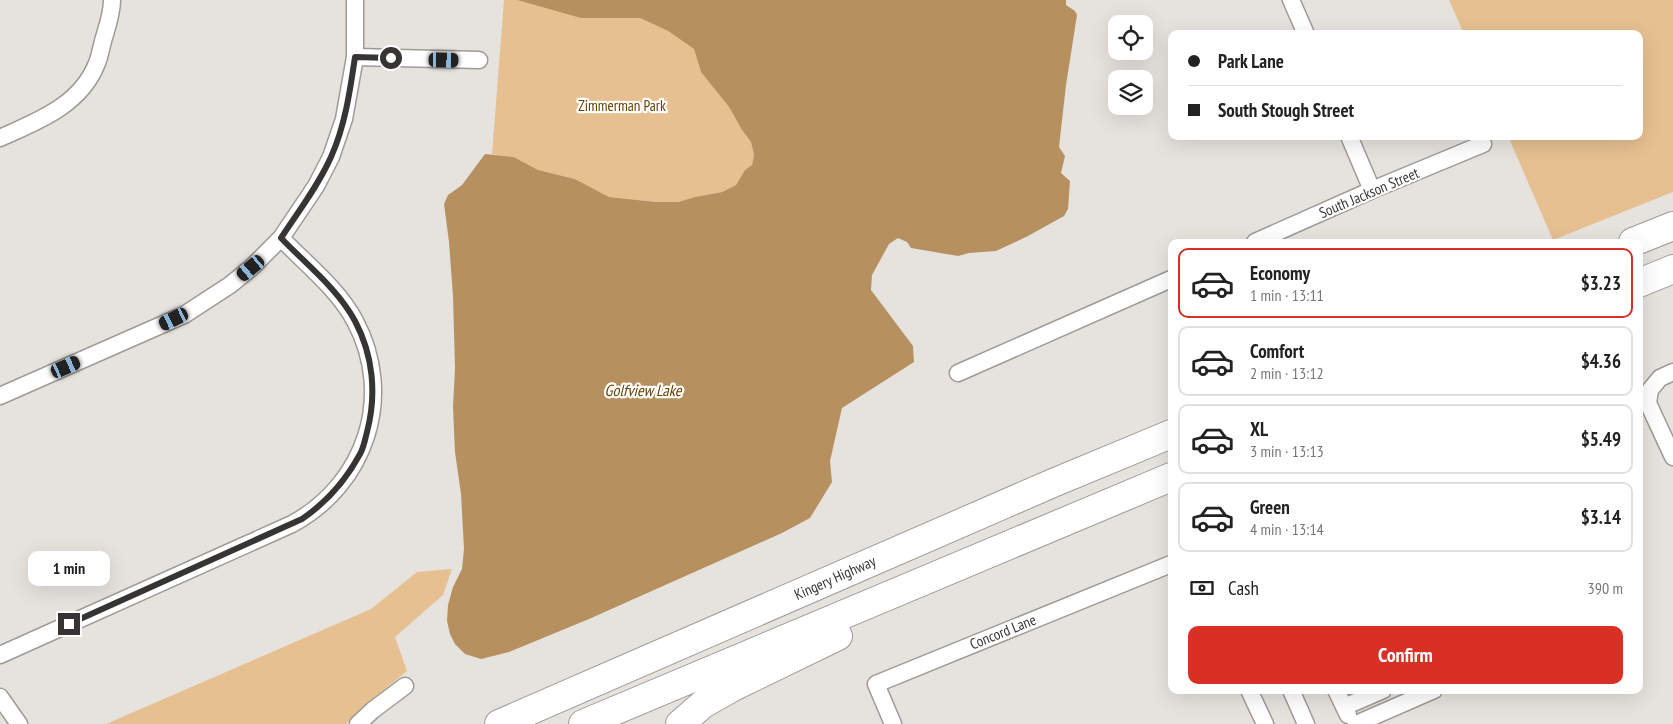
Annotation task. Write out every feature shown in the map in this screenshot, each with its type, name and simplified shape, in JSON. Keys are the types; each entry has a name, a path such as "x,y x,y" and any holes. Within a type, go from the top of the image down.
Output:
{"highway":[{"path":"1640,239 1673,226"},
{"path":"1643,281 1673,269"},
{"name":"Kingery Highway","path":"499,724 1053,483 1168,435"},
{"path":"583,724 1168,479"},
{"path":"680,724 703,704 733,686 886,613 1070,520"}],"street":[{"path":"0,396 184,315 230,285 251,268 281,238 316,186 331,157 347,107 355,57 355,0"},
{"path":"1291,0 1304,30"},
{"path":"0,138 50,116 67,104 84,86 97,64 111,7"},
{"path":"355,57 479,60"},
{"path":"1351,140 1372,190"},
{"name":"South Jackson Street","path":"1262,239 1372,190 1483,144"},
{"path":"0,655 302,519 334,492 361,452 369,422 373,386 364,340 342,301 281,238"},
{"path":"958,373 1168,280"},
{"path":"1666,375 1650,390 1648,403 1673,457"},
{"name":"Concord Lane","path":"893,724 876,684 1168,565"},
{"path":"358,724 405,686"},
{"path":"1251,694 1265,724"},
{"path":"1293,694 1306,724"},
{"path":"1338,694 1352,724"},
{"path":"1344,707 1374,694"},
{"path":"1356,724 1425,694"},
{"path":"0,697 19,724"}],"green space":[{"name":"Zimmerman Park","path":"504,0 517,0 581,17 640,18 668,31 694,49 701,72 729,107 751,142 754,155 752,165 745,170 736,185 722,192 678,202 656,202 609,197 575,179 538,170 514,157 492,154"},
{"path":"1449,0 1673,0 1673,192 1553,239 1510,140 1643,140 1643,30 1462,30"},
{"path":"452,569 443,595 395,637 407,671 346,724 106,724 371,609 417,572"}],"water":[{"name":"Golfview Lake","path":"517,0 1066,0 1066,5 1075,11 1077,15 1059,147 1065,156 1061,173 1070,181 1068,209 1064,216 996,251 969,253 958,256 911,248 907,242 898,238 889,244 872,275 871,290 913,346 914,362 842,408 830,461 832,482 810,518 782,533 589,619 509,652 481,659 465,654 455,644 447,621 448,605 453,587 462,569 464,549 461,494 455,452 453,296 444,204 448,195 462,185 485,154 514,157 538,170 575,179 609,197 656,202 678,202 722,192 736,185 745,170 752,165 754,155 751,142 729,107 701,72 694,49 668,31 640,18 581,18"}],"route":[{"path":"69,624 302,519 334,492 361,452 369,422 373,386 364,340 342,301 281,238 316,186 331,157 347,107 355,57 391,58"}]}
